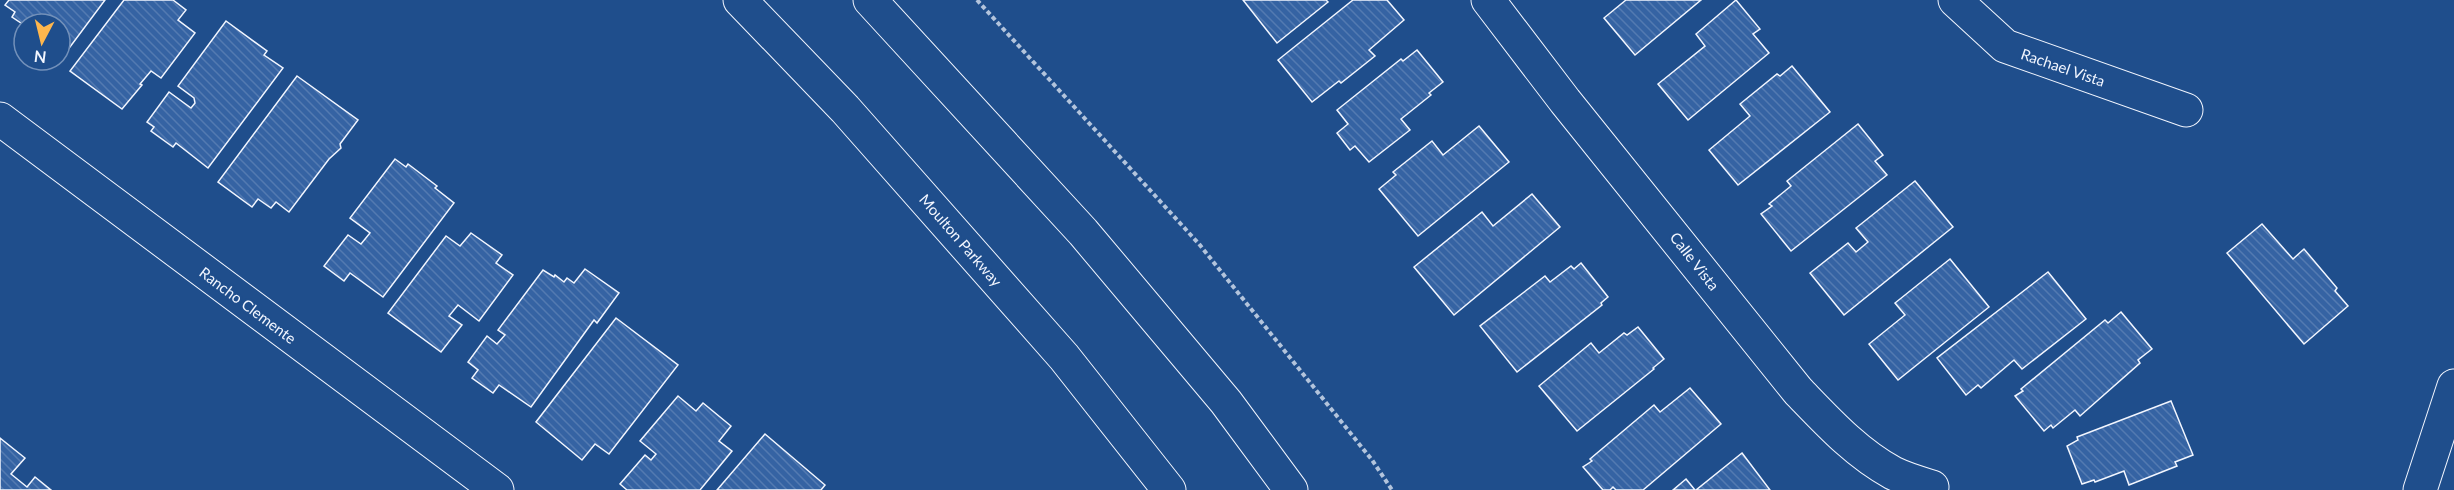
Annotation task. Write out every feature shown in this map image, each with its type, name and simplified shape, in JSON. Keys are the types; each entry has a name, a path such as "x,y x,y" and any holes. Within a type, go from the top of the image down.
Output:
{"street":[{"name":"Moulton Parkway","path":"740,0 845,109 1064,357 1169,490"},
{"path":"870,0 1083,232 1226,402 1291,490"},
{"name":"Calle Vista","path":"1488,0 1565,101 1798,392 1836,431 1893,473 1932,488"},
{"name":"Rachael Vista","path":"1955,0 2005,46 2186,110"},
{"name":"Rancho Clemente","path":"0,119 496,490"},
{"path":"2427,489 2454,386"}],"path":[{"path":"977,0 1199,244 1372,460 1392,490"}],"building":[{"path":"9,0 105,0 72,44 72,12 15,12 5,5"},
{"path":"124,0 173,0 186,10 178,20 195,33 161,78 151,71 122,109 71,72"},
{"path":"1243,0 1326,0 1328,2 1277,43"},
{"path":"1353,0 1387,0 1404,20 1369,50 1375,56 1312,102 1278,60"},
{"path":"1626,0 1701,0 1635,55 1604,18"},
{"path":"1736,0 1760,29 1753,34 1769,53 1688,120 1658,84 1705,46 1696,34"},
{"path":"226,21 267,51 264,55 283,68 208,168 176,143 173,147 151,131 154,127 147,122 169,92 191,108 195,103 194,98 178,86"},
{"path":"1417,50 1443,82 1429,93 1431,95 1401,119 1410,130 1369,162 1355,146 1350,150 1337,133 1348,124 1337,110 1401,59 1403,61"},
{"path":"1792,66 1830,112 1738,185 1709,150 1750,116 1740,104 1777,74 1780,76"},
{"path":"297,76 358,120 340,144 341,148 329,159 289,212 276,202 271,208 258,199 252,207 218,182"},
{"path":"1858,124 1883,155 1875,161 1887,175 1791,251 1761,214 1772,206 1769,204 1791,186 1787,181"},
{"path":"1479,126 1509,162 1418,236 1379,189 1396,175 1393,172 1432,141 1443,155"},
{"path":"395,159 406,167 408,164 437,186 435,188 454,203 383,297 350,273 344,281 324,266 348,235 361,244 370,233 350,218"},
{"path":"1915,181 1953,227 1844,315 1810,273 1848,243 1856,252 1868,242 1856,228"},
{"path":"1532,194 1560,227 1454,315 1414,267 1482,212 1493,226"},
{"path":"2262,224 2293,259 2304,249 2337,288 2335,291 2348,306 2304,344 2227,253"},
{"path":"471,233 502,255 496,263 513,275 479,321 458,305 449,316 462,325 441,352 388,313 446,236 460,246"},
{"path":"1950,259 1989,307 1898,380 1869,344 1905,315 1895,303"},
{"path":"1581,263 1608,297 1601,303 1602,305 1517,372 1480,326 1545,276 1550,282 1571,266 1574,269"},
{"path":"585,269 619,293 597,323 594,320 531,407 499,385 493,393 472,378 478,370 468,362 487,336 497,344 505,335 498,330 543,270 564,282 567,278 574,283"},
{"path":"2048,272 2086,319 2022,369 2014,360 1981,388 1978,385 1966,395 1937,358"},
{"path":"2121,312 2152,349 2138,360 2140,363 2080,416 2075,410 2053,428 2051,425 2044,431 2015,396 2105,320 2108,323"},
{"path":"616,318 678,365 609,454 595,444 582,460 536,422"},
{"path":"1638,327 1664,359 1577,431 1539,386 1591,343 1599,353 1624,333 1627,335"},
{"path":"1690,388 1721,424 1643,490 1616,490 1613,487 1610,490 1603,490 1583,467 1654,405 1660,412"},
{"path":"678,396 696,411 703,403 731,426 719,441 732,451 700,490 627,490 620,484 645,455 651,460 656,454 640,441"},
{"path":"2171,401 2193,455 2175,462 2177,466 2129,485 2124,471 2095,482 2094,480 2082,484 2067,446 2078,440 2077,437"},
{"path":"765,434 825,485 821,490 717,490"},
{"path":"0,438 25,458 11,474 27,487 35,477 51,490 0,490"},
{"path":"1742,453 1770,490 1696,490"},
{"path":"1686,479 1695,490 1673,490"}]}
